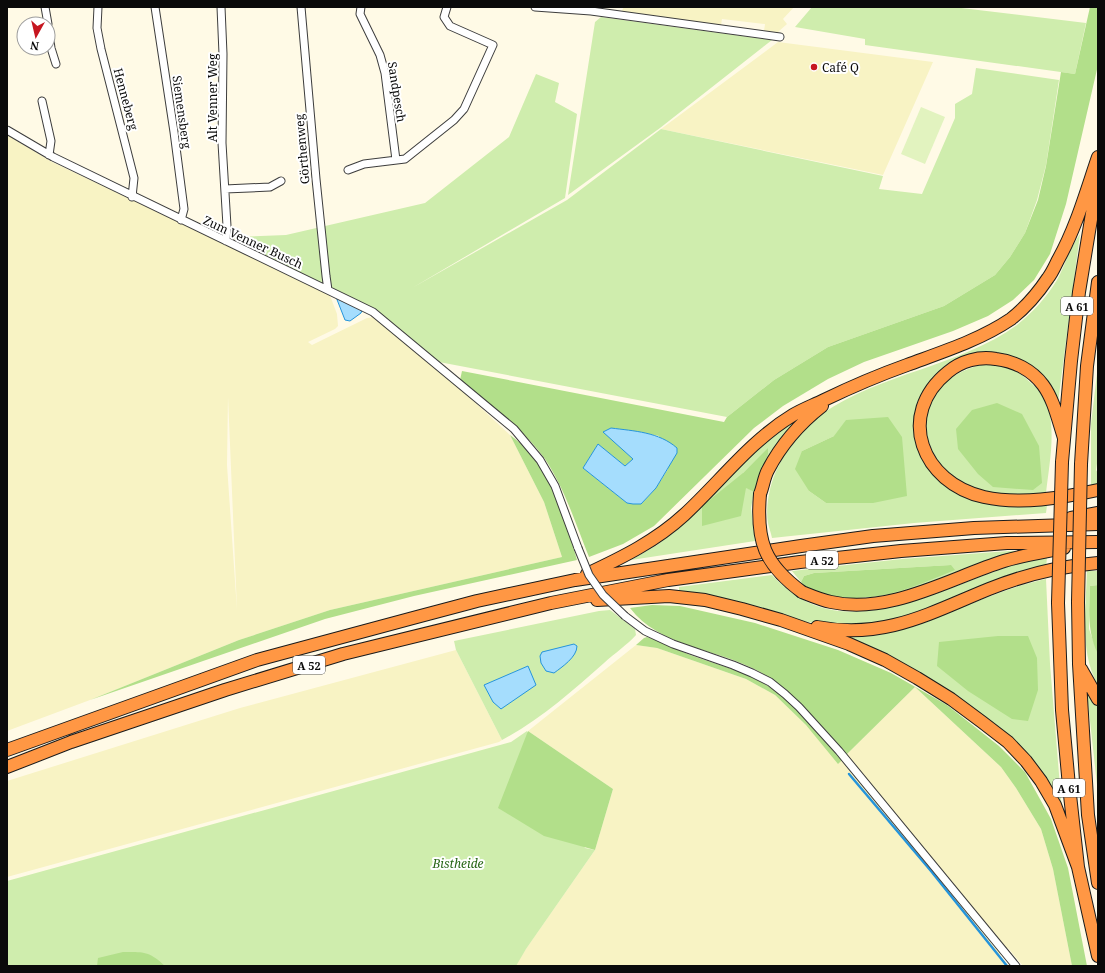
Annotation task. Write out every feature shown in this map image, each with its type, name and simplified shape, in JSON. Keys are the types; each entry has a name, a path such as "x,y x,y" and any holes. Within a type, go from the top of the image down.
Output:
{"highway":[{"path":"575,580 660,536 684,516 734,464 763,437 793,415 836,394 904,365 950,349 992,330 1012,318 1030,301 1049,277 1065,247 1079,215 1098,157"},
{"name":"A 61","path":"1098,174 1079,292 1064,438 1058,603 1062,710 1078,867 1098,956"},
{"name":"A 61","path":"1098,282 1087,366 1081,464 1078,602 1079,664 1088,815 1098,883"},
{"path":"1064,438 1053,403 1043,385 1035,376 1014,364 992,358 959,364 939,379 926,399 920,422 922,446 928,460 946,480 959,488 972,493 996,499 1030,500 1056,498 1098,490"},
{"path":"836,394 804,421 789,437 767,472 760,494 758,517 762,541 766,552 777,571 787,581 802,592 818,599 845,604 864,605 882,602 925,591 1011,559 1097,542"},
{"path":"1030,526 1098,513"},
{"name":"A 52","path":"7,750 257,660 449,609 575,580 873,536 974,528 1098,524"},
{"name":"A 52","path":"7,767 71,742 210,695 343,654 551,603 668,580 800,562 901,551 1007,543 1097,542"},
{"path":"551,603 669,596 705,600 781,620 831,629 853,631 875,630 928,614 1017,579 1067,567 1098,563"},
{"path":"781,620 849,644 885,660 951,699 1008,742 1041,781 1055,805 1078,867"},
{"path":"1079,664 1098,700"}],"street":[{"name":"Henneberg","path":"98,7 97,28 101,50 134,178 132,197"},
{"name":"Siemensberg","path":"156,7 184,209 181,220"},
{"name":"Alt Venner Weg","path":"221,7 223,54 222,143 227,226 226,241"},
{"name":"Görthenweg","path":"301,7 316,179 328,290"},
{"name":"Sandpesch","path":"361,7 360,14 380,55 385,73 396,160"},
{"path":"348,170 364,164 405,159 454,120 464,109 494,45 450,26 444,17 447,7"},
{"path":"535,7 590,9 780,37"},
{"path":"54,56 56,64"},
{"path":"42,101 51,141 49,155"},
{"name":"Zum Venner Busch","path":"7,130 49,155 132,197 373,312 438,365 514,429 540,460 555,486 589,575 603,595 625,616 645,631 673,644 733,664 770,682 785,694 799,707 839,751 1016,966"},
{"path":"225,189 270,187 281,181"}],"shaded area":[{"path":"624,7 794,7 783,19 787,24 778,32 764,31 765,24 722,19 721,25 621,12"},
{"path":"778,42 933,62 883,175 661,129"},
{"path":"7,135 52,162 327,292 337,314 338,326 335,329 308,342 312,345 367,318 374,317 453,382 510,435 544,502 562,557 330,610 239,640 90,700 7,731","holes":["228,397 237,610 227,465"]},
{"path":"636,645 657,648 746,679 775,695 806,725 846,755 915,687 1001,767 1016,788 1041,829 1053,869 1072,966 1023,966 1008,948 998,956 1005,966 514,966 595,850 613,789 528,731"},
{"path":"456,650 502,740 499,742 7,877 7,781 240,708"}],"green space":[{"path":"812,7 953,7 1086,23 1075,74 865,45 865,39 795,27"},
{"path":"1090,7 1098,7 1098,65 1066,204 1050,254 1034,280 1013,300 988,316 953,331 864,362 828,379 783,406 754,428 654,526 623,544 589,557 564,495 545,459 527,437 494,407 460,380 462,371 724,422 727,417 774,380 828,347 944,306 995,275 1010,257 1025,233 1038,200 1046,166 1061,72 1075,74","holes":["611,428 659,436 668,469 656,488 641,504 627,503 583,468 598,444 625,466 633,459 604,432"]},
{"path":"601,17 772,40 660,128 568,195 595,22"},
{"path":"976,68 1059,80 1046,165 1037,200 1025,233 1010,257 995,275 944,306 828,347 774,380 727,417 439,362 374,310 236,240 233,237 286,235 425,203 509,137 536,74 559,83 555,102 577,114 565,198 412,288 567,200 661,129 883,176 879,189 922,194 955,118 955,104 972,94"},
{"path":"921,107 945,117 925,164 901,154"},
{"path":"1080,234 1058,403 1014,361 961,362 920,410 934,472 1011,506 1047,505 1046,513 914,523 772,538 768,523 767,509 773,480 786,451 808,426 822,414 845,400 894,379 970,351 1017,325 1049,293 1060,274 1076,239","holes":["834,436 873,503 826,503 809,491 802,451"]},
{"path":"987,364 1006,367 1016,371 1035,387 1045,399 1049,412 1052,435 1046,493 1019,497 993,494 963,485 954,480 947,473 934,454 928,438 926,422 929,408 935,395 944,384 956,375 971,368"},
{"path":"1098,365 1098,457 1096,470 1098,473 1098,485 1091,487 1091,424"},
{"path":"997,403 1022,414 1039,446 1042,483 1033,490 993,487 978,474 958,449 956,429 972,410"},
{"path":"803,414 781,441 754,492 751,508 755,541 631,560 657,545 678,529 768,440","holes":["768,449 754,492 747,488 743,473"]},
{"path":"888,417 902,437 907,496 873,503 826,503 809,491 795,469 802,451 834,436 846,420"},
{"path":"510,435 536,460 554,491 567,525 577,560 414,596 325,619 90,700 239,640 330,610 562,557 544,502"},
{"path":"768,448 768,454 754,492 746,488 741,516 702,526 702,506 743,473"},
{"path":"1009,551 1034,551 943,582 872,601 951,565 814,573 804,576 801,582 792,571 902,559"},
{"path":"1047,557 1046,568 902,620 851,627 795,620 748,604 679,591 679,587 772,575 785,587 807,602 832,610 855,612 902,604 950,589 995,571"},
{"path":"951,565 955,570 898,592 869,597 854,598 822,595 808,589 801,582 804,576 814,573"},
{"path":"1087,571 1098,571 1098,585 1090,586 1089,629 1098,654 1098,685 1092,672 1086,644 1085,615"},
{"path":"1046,579 1050,664 1062,811 1009,738 843,637 870,635 921,623 995,594"},
{"path":"1098,585 1098,654 1094,646 1090,629 1089,612 1090,586"},
{"path":"652,605 680,606 755,623 838,650 891,673 947,705 999,746 1025,772 1051,819 1068,868 1087,966 1072,966 1053,869 1041,829 1016,788 1001,767 915,687 846,755 803,706 766,676 736,661 687,645 656,631 642,621 630,608"},
{"path":"610,610 635,629 636,635 625,646 543,714 502,740 456,650 454,641","holes":["528,666 493,702 485,685"]},
{"path":"998,636 1028,636 1037,658 1038,690 1028,721 1012,719 968,691 937,666 939,642"},
{"path":"647,637 693,656 748,675 769,686 788,700 843,759 838,764 806,725 775,695 746,679 657,648 636,645"},
{"path":"1086,684 1098,704 1098,794"},
{"name":"Bistheide","path":"527,731 585,848 595,850 526,949 516,966 7,966 7,881 511,742"},
{"path":"528,731 613,789 595,850 544,836 498,808"},
{"path":"123,952 146,953 155,957 165,966 97,966 98,958"}],"water":[{"path":"336,297 362,310 361,313 350,321 345,320"},
{"path":"611,428 637,431 654,435 677,448 677,453 656,488 641,504 627,503 583,468 598,444 625,466 633,459 603,432"},
{"path":"574,644 577,646 575,654 572,658 554,673 546,671 541,663 540,656 542,652"},
{"path":"528,666 536,685 501,709 493,702 484,685"}],"waterway":[{"path":"849,774 931,871 1007,966"}],"place":[{"name":"Café Q","path":"814,67"}]}
